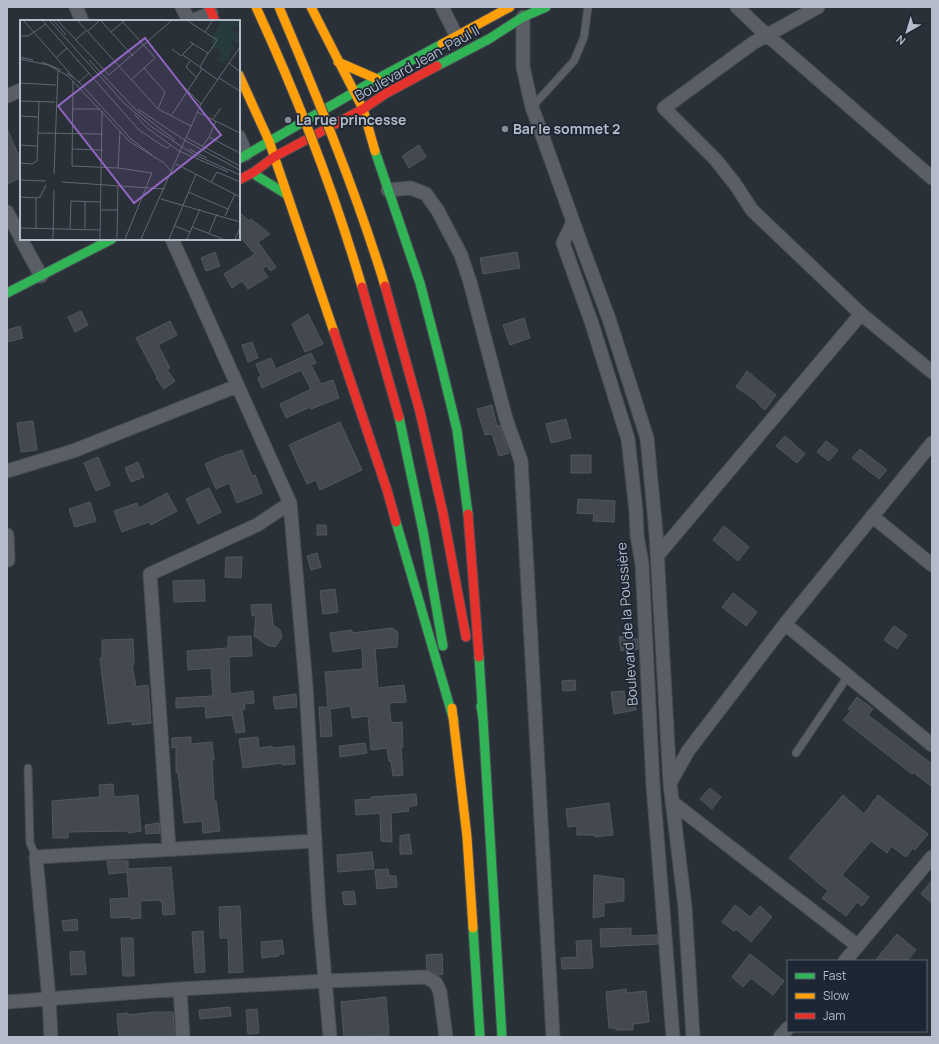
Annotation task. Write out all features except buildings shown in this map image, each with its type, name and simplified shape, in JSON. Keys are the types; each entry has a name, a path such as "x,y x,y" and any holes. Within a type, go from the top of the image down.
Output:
{"main road":[{"path":"256,7 316,148 341,218 366,298 399,417 420,512 438,610 454,721 467,837 480,1037"},
{"path":"279,7 322,109 363,217 385,285 420,412 443,513 483,719"},
{"path":"311,7 362,109 375,152 420,283 457,430 470,526 502,1037"},
{"name":"Boulevard Jean-Paul II","path":"242,157 377,79 510,7"},
{"name":"Boulevard Jean-Paul II","path":"240,179 254,172 274,157 362,109 385,94 489,39 523,17 546,7"},
{"path":"338,62 377,79"},
{"path":"240,77 269,141 387,490 454,721"},
{"path":"254,172 257,176 286,194"},
{"path":"7,293 110,240"}],"street":[{"path":"76,7 82,20"},
{"path":"182,7 189,20"},
{"path":"442,7 456,37"},
{"path":"737,7 932,178"},
{"path":"818,7 753,43 664,108 716,160 735,184 752,210 861,314 932,372"},
{"path":"193,20 212,14"},
{"path":"523,17 523,67 532,107 573,222 610,319 647,438 657,556 670,783 686,907 693,1037"},
{"path":"7,96 20,90"},
{"path":"240,144 242,157"},
{"path":"388,190 411,188 426,194 438,211 461,255 470,282 504,411 521,461 553,1037"},
{"path":"7,212 20,237"},
{"name":"Boulevard de la Poussière","path":"573,222 563,243 592,324 628,439 636,511 637,535 642,564 653,785 673,1037"},
{"path":"22,240 41,276"},
{"path":"172,240 290,503 306,686 315,841 330,1037"},
{"path":"657,556 861,314"},
{"path":"7,471 73,451 237,386"},
{"path":"670,783 688,751 785,624 932,443"},
{"path":"169,849 150,574 246,530 290,503"},
{"path":"872,516 932,565"},
{"path":"7,535 8,560"},
{"path":"785,624 932,745"},
{"path":"653,785 670,783"},
{"path":"672,802 858,946"},
{"path":"51,1037 36,857 315,841"},
{"path":"846,960 932,857"},
{"path":"7,1002 325,981 426,978 436,983 440,992 446,1037"},
{"path":"180,990 183,1037"},
{"path":"780,1037 787,1029"}],"lane":[{"path":"532,107 574,61 584,38 588,7"},
{"path":"796,753 848,676"},
{"path":"28,768 30,843 36,857"}],"traffic: fast":[{"path":"437,66 489,39 523,17 546,7"},
{"path":"240,158 377,79 442,44"},
{"path":"375,151 420,283 439,356 457,430 468,514"},
{"path":"254,172 257,176 286,194"},
{"path":"7,293 110,240"},
{"path":"399,417 423,531 443,646"},
{"path":"396,522 454,721"},
{"path":"479,657 483,719"},
{"path":"481,706 502,1037"},
{"path":"473,928 480,1037"}],"traffic: slow":[{"path":"256,7 301,110 340,216 362,287"},
{"path":"279,7 349,180 385,286"},
{"path":"311,7 363,109 375,151"},
{"path":"442,44 510,7"},
{"path":"338,62 377,79"},
{"path":"240,77 269,141 334,332"},
{"path":"452,708 467,837 473,928"}],"traffic: jam":[{"path":"209,7 215,20"},
{"path":"240,179 254,172 274,157 363,109 385,94 437,66"},
{"path":"385,286 420,412"},
{"path":"362,287 399,417"},
{"path":"334,332 387,490 396,522"},
{"path":"420,412 443,513 466,637"},
{"path":"468,514 479,657"}],"place":[{"name":"La rue princesse","path":"288,120"},
{"name":"Bar le sommet 2","path":"505,129"}]}
